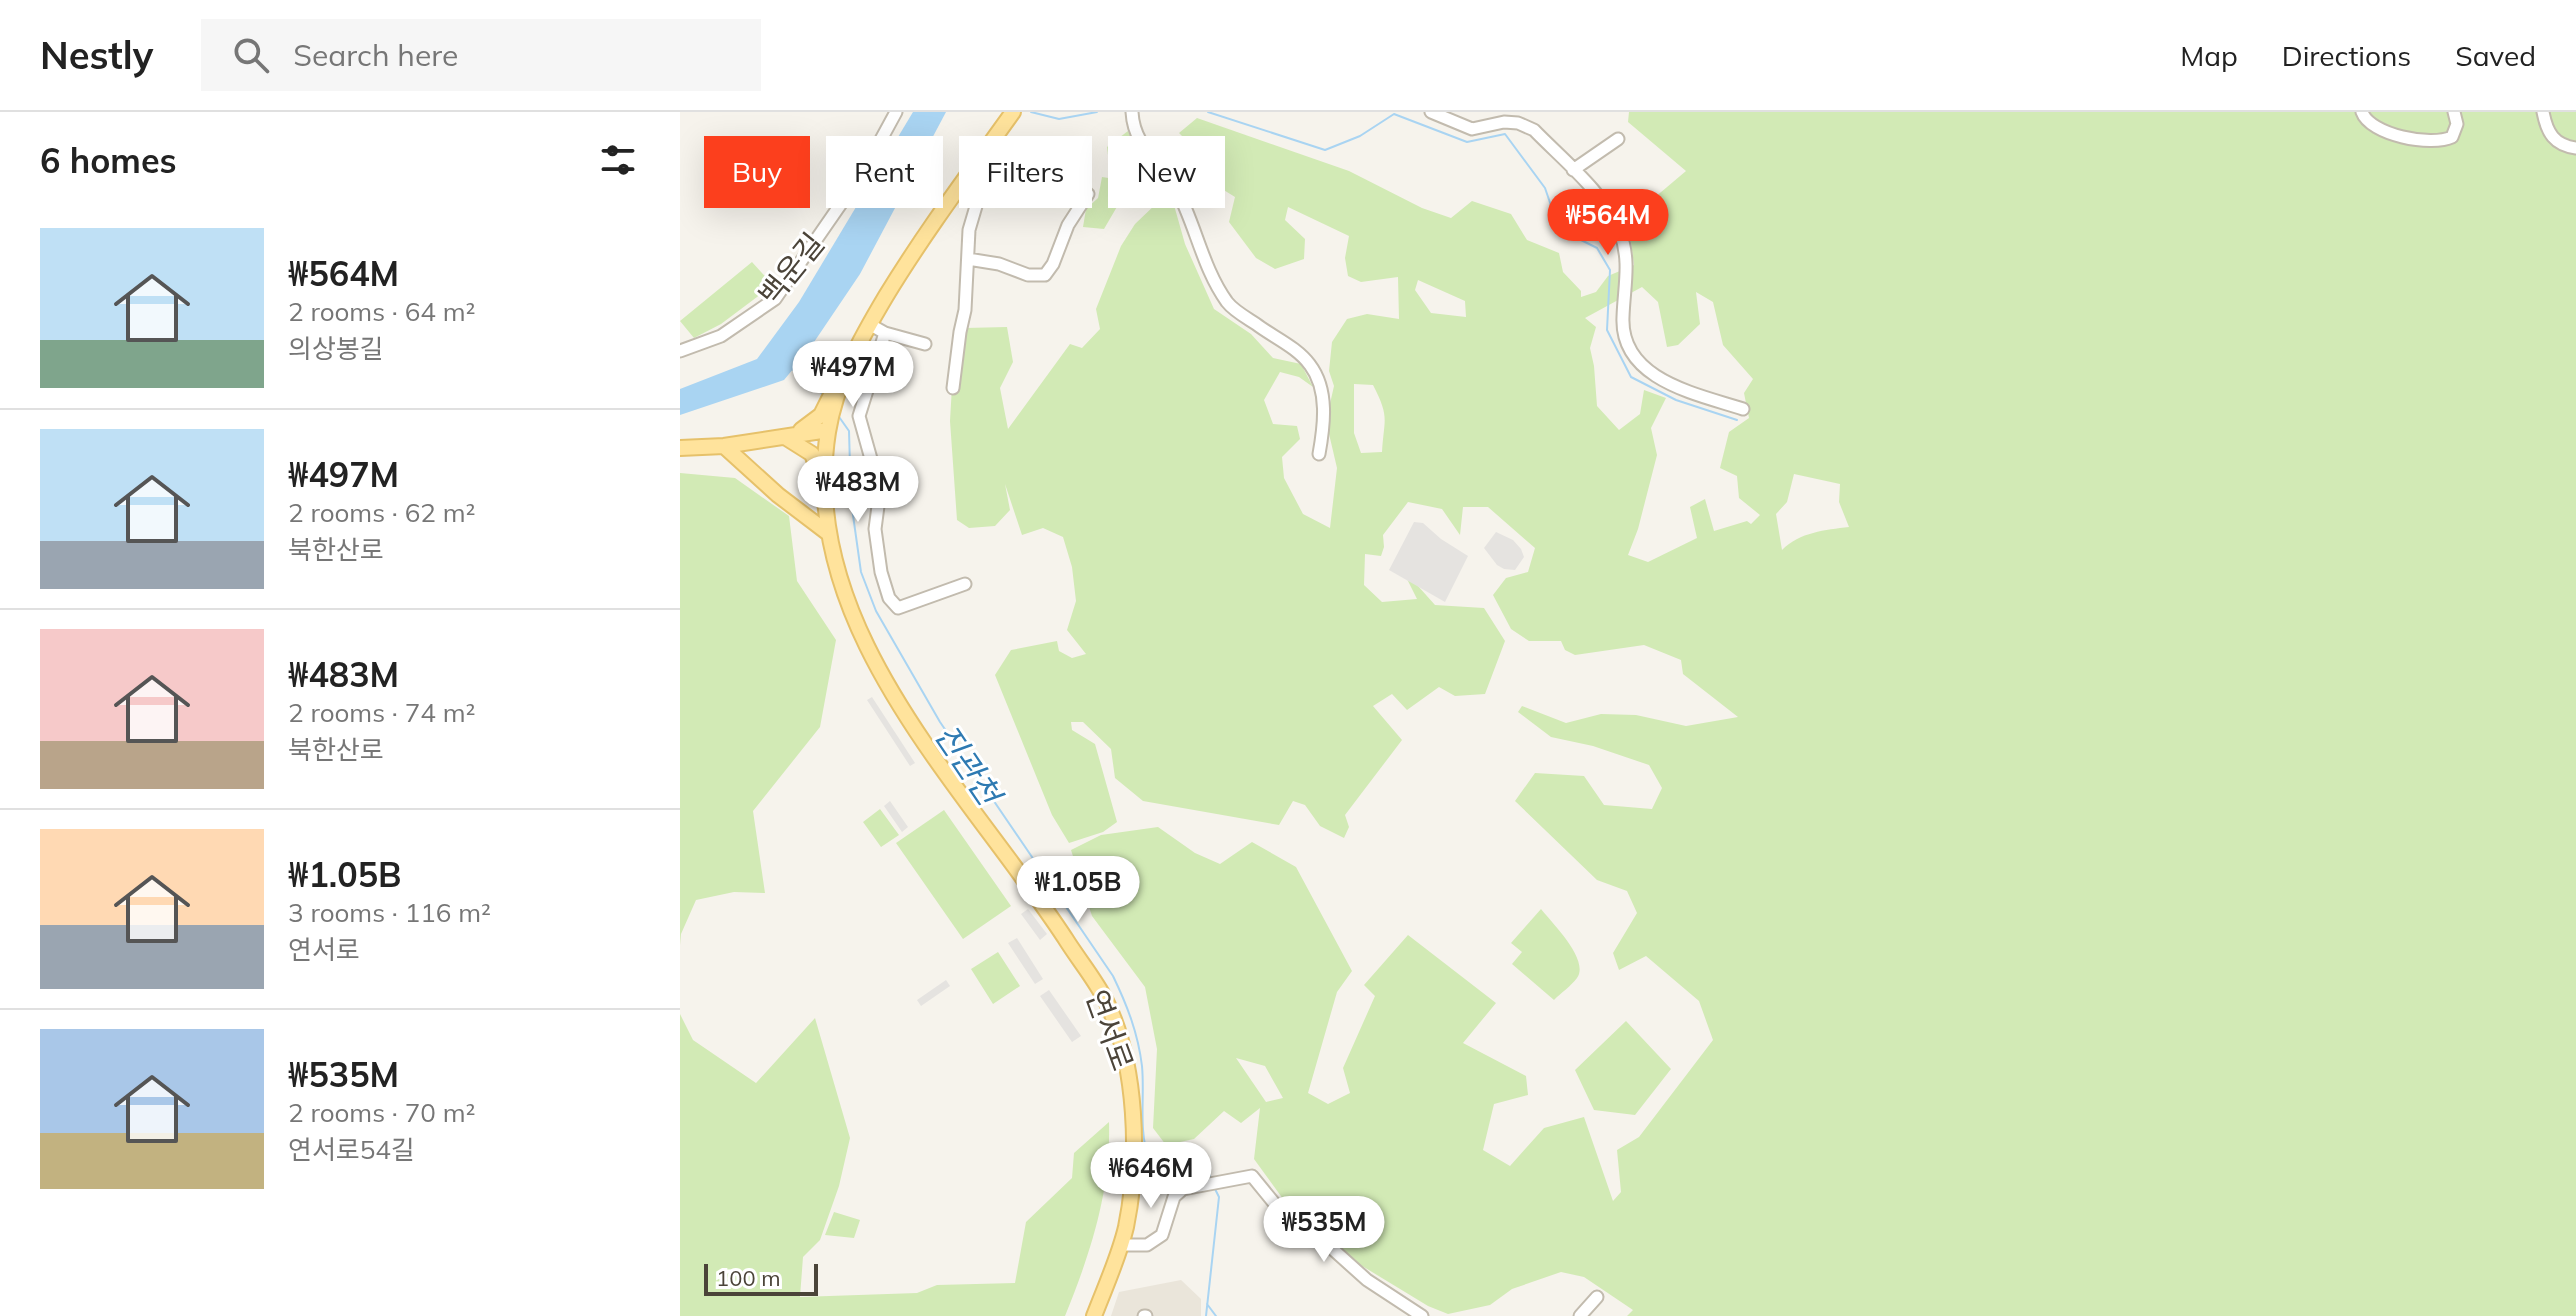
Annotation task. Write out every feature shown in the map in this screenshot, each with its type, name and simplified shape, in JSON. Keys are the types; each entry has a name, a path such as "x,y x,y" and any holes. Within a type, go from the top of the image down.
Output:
{"main road":[{"path":"996,136 1013,112"},
{"path":"785,437 804,429 821,415 869,324 912,253 959,188"},
{"name":"연서로","path":"842,378 828,430 823,491 828,533 838,574 853,614 879,671 937,760 1044,906 1106,1001 1125,1059 1132,1104 1134,1159 1131,1196 1121,1245 1094,1316"},
{"path":"680,448 724,446 828,430"},
{"path":"785,437 812,454 823,491"},
{"path":"724,446 778,495 828,533"}],"street":[{"name":"백운길","path":"680,351 721,336 775,299 865,169 896,112"},
{"path":"1132,112 1134,128 1146,152 1177,188 1210,271 1230,306 1311,365 1319,386 1325,423 1319,454"},
{"path":"1431,112 1472,129 1504,122 1518,123 1534,130 1611,212 1628,262 1622,329 1626,342 1642,365 1664,382 1743,409"},
{"path":"2362,112 2370,124 2386,132 2407,138 2445,141 2452,137 2457,124 2454,112"},
{"path":"2543,112 2549,134 2556,142 2576,148"},
{"path":"1573,170 1618,139"},
{"path":"953,388 965,310 969,230 975,208"},
{"path":"968,259 999,264 1028,275 1045,275 1079,208"},
{"path":"869,324 885,333 925,344"},
{"path":"885,333 859,416 880,491 875,529 881,572 889,598 898,608 965,584"},
{"path":"1121,1245 1147,1245 1162,1235 1174,1197 1183,1189 1252,1176 1279,1209 1297,1217 1367,1280 1422,1316"},
{"path":"1580,1316 1597,1297"}],"shaded area":[{"path":"1414,522 1423,523 1468,556 1445,602 1389,570"},
{"path":"1496,532 1513,540 1521,549 1524,557 1515,570 1497,565 1484,548"},
{"path":"872,697 915,763 910,766 867,700"},
{"path":"890,801 908,827 902,832 884,806"},
{"path":"1028,909 1047,934 1040,940 1021,914"},
{"path":"1017,938 1043,979 1035,984 1008,943"},
{"path":"946,980 950,986 921,1006 917,1000"},
{"path":"1049,990 1081,1036 1072,1042 1040,996"},
{"path":"1181,1280 1201,1299 1201,1316 1111,1316 1119,1292"}],"green space":[{"path":"1629,112 2576,112 2576,1316 1627,1316 1633,1310 1584,1277 1561,1272 1512,1289 1490,1305 1448,1314 1428,1306 1354,1261 1291,1210 1254,1159 1260,1108 1241,1123 1224,1111 1194,1139 1166,1145 1153,1128 1157,1049 1145,987 1092,916 1071,850 1101,835 1158,827 1195,853 1220,864 1252,842 1296,867 1352,971 1337,992 1308,1093 1328,1104 1350,1093 1343,1068 1375,996 1364,985 1408,935 1496,1003 1463,1043 1526,1076 1528,1095 1494,1104 1483,1150 1510,1166 1544,1128 1584,1117 1613,1201 1621,1192 1617,1150 1639,1137 1713,1040 1699,1001 1646,956 1619,970 1613,953 1637,913 1627,891 1597,880 1515,801 1535,773 1584,776 1604,805 1652,809 1662,788 1649,765 1593,746 1551,737 1518,712 1522,706 1566,723 1601,714 1636,715 1686,726 1738,717 1683,674 1681,660 1644,645 1575,655 1565,650 1561,641 1529,641 1511,629 1493,595 1506,578 1528,572 1535,548 1488,507 1463,507 1460,535 1442,509 1408,502 1383,535 1381,556 1365,554 1364,585 1382,602 1417,599 1401,567 1435,605 1484,608 1505,641 1485,694 1455,696 1439,687 1407,710 1392,694 1373,706 1402,740 1345,815 1349,827 1344,838 1320,826 1305,805 1293,801 1279,825 1143,801 1115,778 1111,749 1083,722 1071,722 1072,730 1095,744 1117,822 1103,832 1069,843 1052,815 995,675 1011,650 1057,641 1059,651 1072,658 1086,654 1067,630 1076,601 1072,567 1063,537 1043,528 1022,535 1005,484 1010,510 995,526 969,528 957,520 950,421 955,334 965,328 1007,327 1013,362 1000,388 1008,429 1070,344 1082,348 1100,329 1096,309 1121,246 1135,224 1152,208 1175,208 1185,244 1214,309 1251,334 1273,358 1301,364 1313,387 1299,377 1280,372 1264,400 1273,424 1297,426 1300,439 1282,457 1284,478 1303,514 1330,528 1337,468 1326,421 1334,386 1329,371 1332,342 1347,319 1367,314 1399,319 1398,277 1361,282 1348,276 1345,258 1349,236 1288,207 1285,220 1305,239 1304,259 1275,269 1256,258 1229,222 1235,197 1225,191 1225,136 1182,136 1179,133 1197,118 1349,171 1422,208 1451,218 1472,201 1511,214 1527,240 1559,253 1563,272 1581,291 1581,297 1596,292 1608,276 1634,265 1628,220 1686,171 1628,122","holes":["1418,280 1465,301 1466,317 1431,313 1415,290","1642,287 1658,302 1667,347 1678,345 1700,324 1696,292 1713,302 1723,345 1753,379 1744,393 1749,418 1729,432 1720,468 1737,476 1739,498 1760,515 1751,524 1747,521 1714,531 1705,499 1690,507 1697,538 1648,562 1628,555 1657,455 1651,428 1666,398 1644,390 1640,414 1619,430 1597,406 1590,348 1596,327 1585,318","1354,384 1373,385 1382,405 1385,425 1382,452 1361,453 1354,433","1794,474 1840,484 1839,502 1849,527 1805,536 1782,550 1776,514 1787,502","1236,1058 1265,1066 1283,1098 1266,1102"]},
{"path":"1102,177 1108,178 1108,208 1116,208 1104,229 1083,227 1086,209 1092,208 1098,198"},
{"path":"752,262 773,285 721,324 694,338 680,321"},
{"path":"680,473 735,478 789,516 797,581 836,640 820,727 753,811 765,893 734,892 696,900 681,934 680,945"},
{"path":"880,809 899,835 881,847 863,822"},
{"path":"944,810 1011,906 963,939 896,843"},
{"path":"1541,909 1568,942 1580,970 1577,978 1554,1000 1512,964 1522,952 1511,943"},
{"path":"998,952 1020,986 993,1004 971,969"},
{"path":"680,1014 693,1040 756,1083 815,1018 850,1138 839,1186 820,1240 803,1257 800,1297 917,1293 937,1285 1015,1283 1026,1222 1072,1178 1074,1153 1109,1122 1107,1172 1098,1221 1065,1316 680,1316"},
{"path":"1626,1021 1671,1069 1635,1115 1594,1110 1575,1070"},
{"path":"834,1212 860,1220 854,1238 825,1235"}],"water":[{"path":"913,112 946,112 933,136 899,136"},
{"path":"855,208 895,208 860,274 808,351 784,380 680,415 680,389 757,359 799,302"}],"waterway":[{"path":"1031,112 1059,119 1097,112"},
{"path":"1208,112 1325,150 1360,136 1394,114 1467,142 1505,134 1545,188 1559,229 1597,248 1610,270 1607,330 1631,377 1676,400 1737,420"},
{"name":"진관천","path":"792,369 824,395"},
{"name":"진관천","path":"837,414 849,431 851,501 861,572 876,611 940,722 1113,976 1138,1042 1143,1078 1144,1137 1149,1160 1163,1165 1201,1169 1208,1171 1210,1177"},
{"name":"진관천","path":"1206,1316 1219,1197 1214,1187"},
{"path":"1207,1304 1216,1316"}]}
